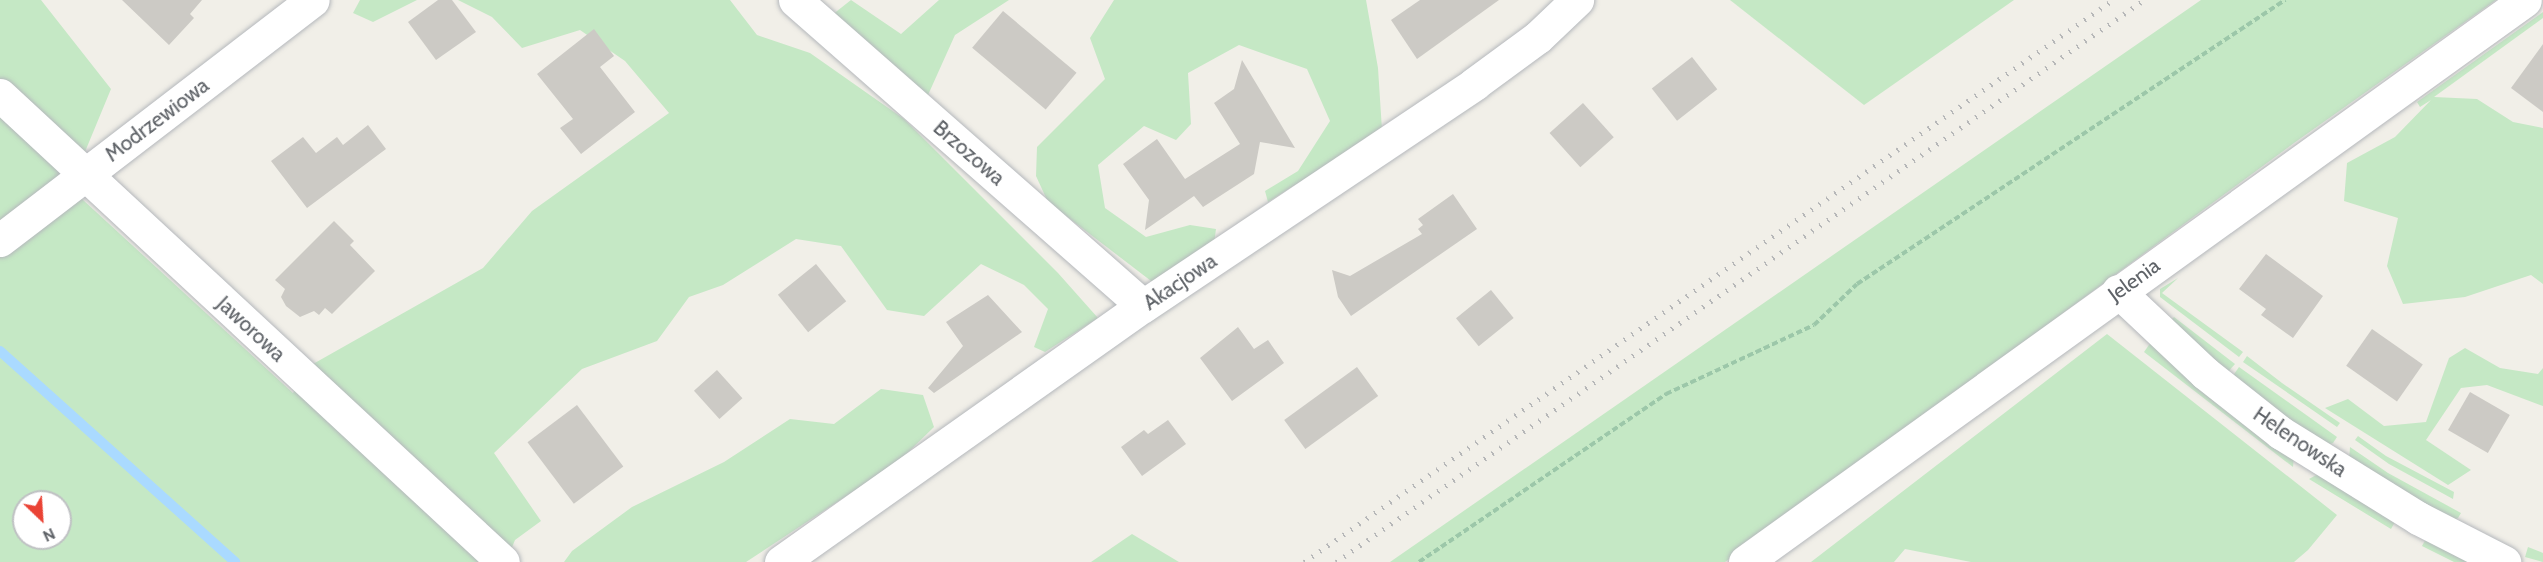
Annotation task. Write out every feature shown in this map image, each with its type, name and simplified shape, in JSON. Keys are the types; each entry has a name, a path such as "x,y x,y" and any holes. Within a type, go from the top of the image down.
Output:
{"street":[{"name":"Modrzewiowa","path":"0,240 313,0"},
{"name":"Brzozowa","path":"795,0 1143,306"},
{"name":"Akacjowa","path":"782,562 1143,306 1474,84 1538,37 1577,0"},
{"name":"Jelenia","path":"1745,562 2118,291 2525,0"},
{"name":"Jaworowa","path":"0,95 503,562"},
{"name":"Helenowska","path":"2118,291 2205,373 2281,433 2418,518 2504,562"}],"path":[{"path":"1419,562 1666,394 1814,326 1857,284 2285,0"}],"green space":[{"path":"0,0 41,0 111,89 70,188 293,393 313,364 483,268 532,211 669,113 625,61 580,30 522,48 492,17 458,0 730,0 757,35 810,53 904,119 1058,273 1098,318 1045,352 1034,347 1048,309 1024,285 981,264 924,316 887,310 841,246 796,239 723,285 689,297 657,341 582,369 494,453 541,521 515,540 506,562 0,562"},
{"path":"360,0 417,0 373,22 353,13"},
{"path":"851,0 901,34 939,0 1009,0 955,35 928,95 832,15"},
{"path":"1114,0 1366,0 1378,68 1382,130 1268,202 1265,191 1298,171 1330,121 1307,69 1239,45 1188,73 1191,124 1176,140 1144,126 1098,165 1105,208 1146,237 1190,225 1216,229 1213,251 1155,284 1048,202 1036,176 1037,147 1105,79 1090,38"},
{"path":"1730,0 2014,0 1864,105"},
{"path":"2201,0 2496,0 2294,143 1725,562 1390,562"},
{"path":"2543,12 2543,18 2434,97 2477,99 2513,122 2543,128 2543,284 2531,275 2465,297 2403,304 2387,266 2398,218 2344,201 2347,163 2395,137 2431,100 2420,107 2417,102"},
{"path":"2178,278 2162,293 2243,352 2239,357 2160,297 2160,289"},
{"path":"2174,317 2235,364 2227,373 2169,322"},
{"path":"2107,334 2337,515 2308,550 2294,562 1971,562 1905,549 1894,562 1811,562"},
{"path":"2151,342 2294,455 2293,467 2144,352"},
{"path":"2465,348 2500,368 2538,374 2543,368 2543,406 2487,385 2461,388 2426,440 2471,470 2448,485 2325,408 2348,399 2384,426 2426,422 2449,358"},
{"path":"2247,356 2340,423 2337,427 2243,362"},
{"path":"2239,367 2337,437 2333,443 2325,446 2232,377"},
{"path":"881,389 923,395 934,427 898,462 746,562 564,562 572,551 632,507 724,462 790,419 834,424"},
{"path":"2358,436 2386,456 2454,492 2453,499 2389,464 2355,440"},
{"path":"2350,447 2388,473 2461,513 2458,518 2451,521 2349,461"},
{"path":"2320,473 2357,500 2396,520 2391,529 2309,479"},
{"path":"1132,534 1179,562 1091,562"},
{"path":"2427,537 2478,562 2454,562 2422,546"},
{"path":"2528,547 2543,553 2543,562 2525,557"}],"building":[{"path":"122,0 202,0 190,14 194,18 169,45"},
{"path":"438,0 452,0 476,32 436,60 408,22"},
{"path":"1420,0 1499,0 1417,59 1391,20"},
{"path":"1003,11 1077,73 1046,109 972,48"},
{"path":"594,29 614,56 600,67 635,112 581,154 560,128 573,119 537,74"},
{"path":"2543,44 2543,112 2511,88"},
{"path":"1692,57 1717,89 1677,121 1652,88"},
{"path":"1242,60 1295,148 1260,142 1254,174 1203,207 1194,196 1145,230 1149,200 1123,164 1157,139 1185,179 1240,144 1214,103 1234,89"},
{"path":"1583,103 1614,137 1580,167 1550,133"},
{"path":"368,125 386,149 307,208 271,161 303,137 316,153 337,137 343,145"},
{"path":"1453,194 1477,229 1351,316 1338,297 1332,270 1350,276 1422,234 1418,229 1423,225 1418,219"},
{"path":"334,221 354,241 350,245 375,271 332,314 325,308 319,315 314,311 300,317 286,306 281,297 285,289 275,280"},
{"path":"2266,254 2323,296 2293,338 2261,315 2266,309 2239,289"},
{"path":"816,264 846,301 808,332 778,295"},
{"path":"1491,290 1514,318 1479,346 1456,318"},
{"path":"988,295 1022,332 934,393 928,388 963,346 946,322"},
{"path":"1238,327 1254,349 1268,340 1284,363 1232,401 1200,358"},
{"path":"2372,329 2423,365 2397,401 2346,366"},
{"path":"1357,367 1378,396 1305,449 1284,420"},
{"path":"717,370 742,398 719,419 694,391"},
{"path":"2470,392 2510,415 2488,453 2448,430"},
{"path":"577,405 623,466 574,504 527,442"},
{"path":"1168,420 1186,444 1142,476 1121,447 1144,430 1148,434"}],"waterway":[{"path":"0,351 235,562"}],"railway":[{"path":"1304,562 2113,0"},
{"path":"1336,562 2144,0"}]}
